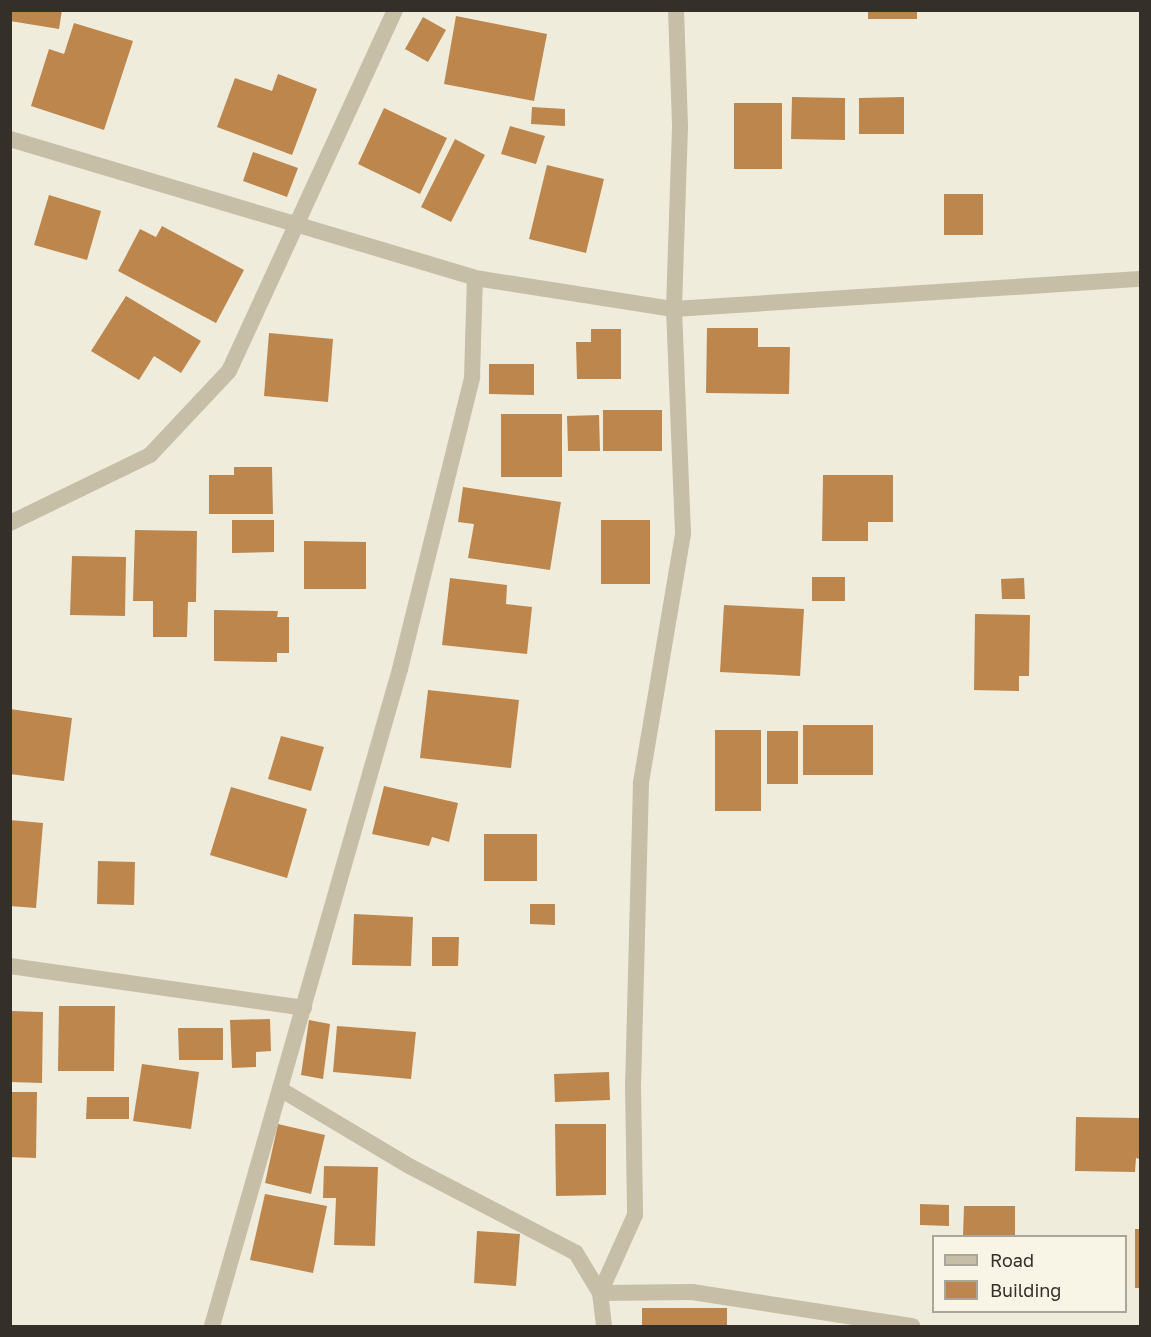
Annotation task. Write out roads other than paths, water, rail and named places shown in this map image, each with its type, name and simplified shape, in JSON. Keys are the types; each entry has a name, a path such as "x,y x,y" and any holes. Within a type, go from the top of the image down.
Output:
{"street":[{"path":"10,523 150,455 229,371 294,224 395,10"},
{"path":"600,1293 635,1215 633,1083 641,783 683,534 674,309 681,127 676,10"},
{"path":"10,139 475,278 674,309 1140,279"},
{"path":"212,1326 400,669 472,377 475,278"},
{"path":"10,966 303,1008"},
{"path":"280,1089 411,1167 576,1253 600,1293 604,1326"},
{"path":"600,1293 692,1292 912,1326"}]}
